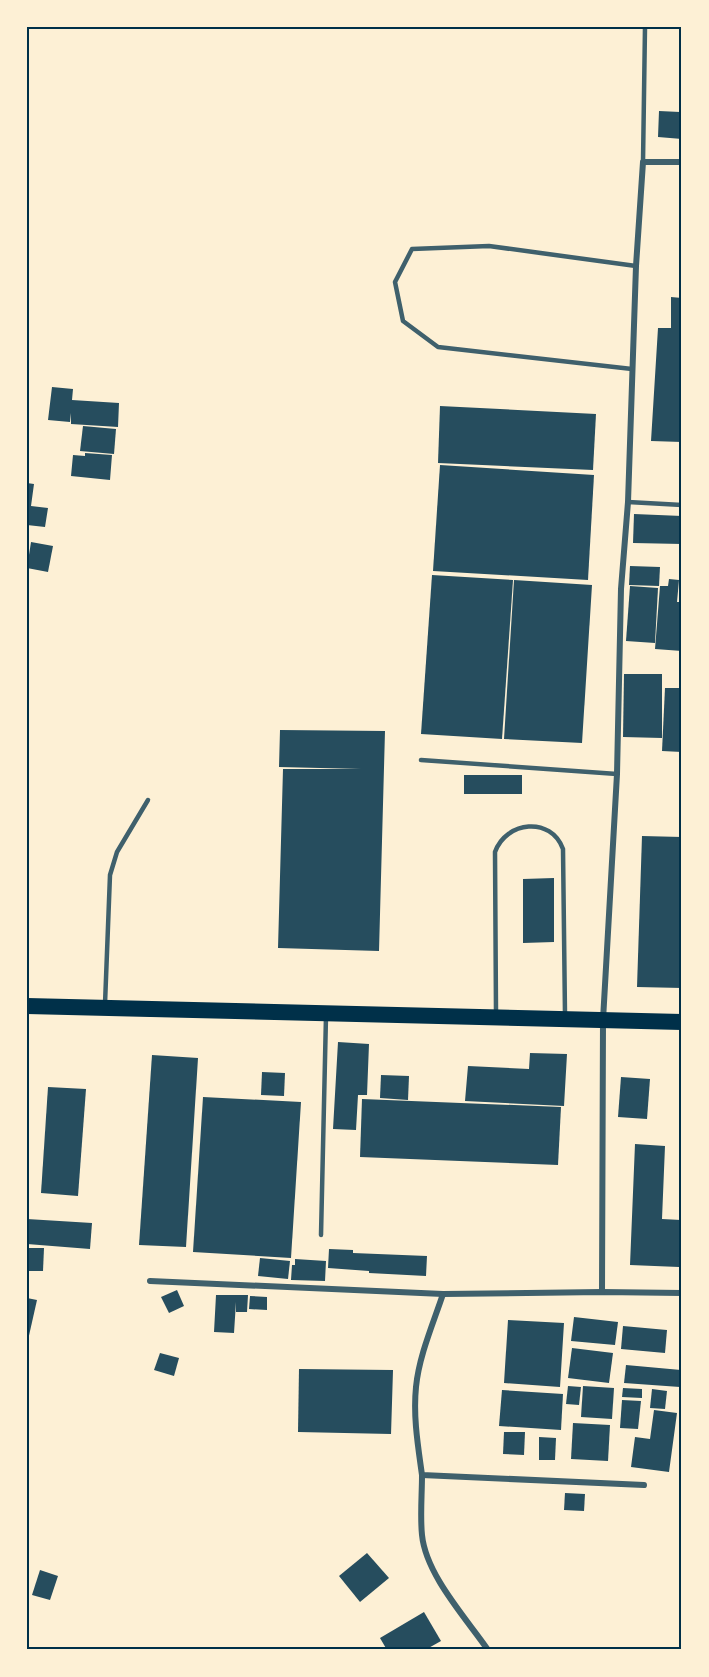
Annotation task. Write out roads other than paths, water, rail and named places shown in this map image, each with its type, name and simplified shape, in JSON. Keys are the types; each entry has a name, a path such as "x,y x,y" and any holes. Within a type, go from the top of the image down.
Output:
{"highway":[{"path":"27,1005 682,1022"}],"street":[{"path":"602,1292 603,1020 617,774 621,589 628,502 636,266 643,162 682,162"},
{"path":"150,1281 443,1294 682,1293"},
{"path":"443,1294 416,1386 415,1425 422,1475 422,1536 428,1559 440,1582 488,1650"},
{"path":"422,1475 644,1485"}],"lane":[{"path":"643,162 645,27"},
{"path":"632,369 438,347 403,321 395,282 412,249 489,246 636,266"},
{"path":"628,502 682,505"},
{"path":"421,760 617,774"},
{"path":"105,1007 111,875 117,852 148,800"},
{"path":"496,1016 495,852 499,841 510,831 534,827 551,831 559,838 563,849 565,1018"},
{"path":"321,1235 326,1014"}]}
